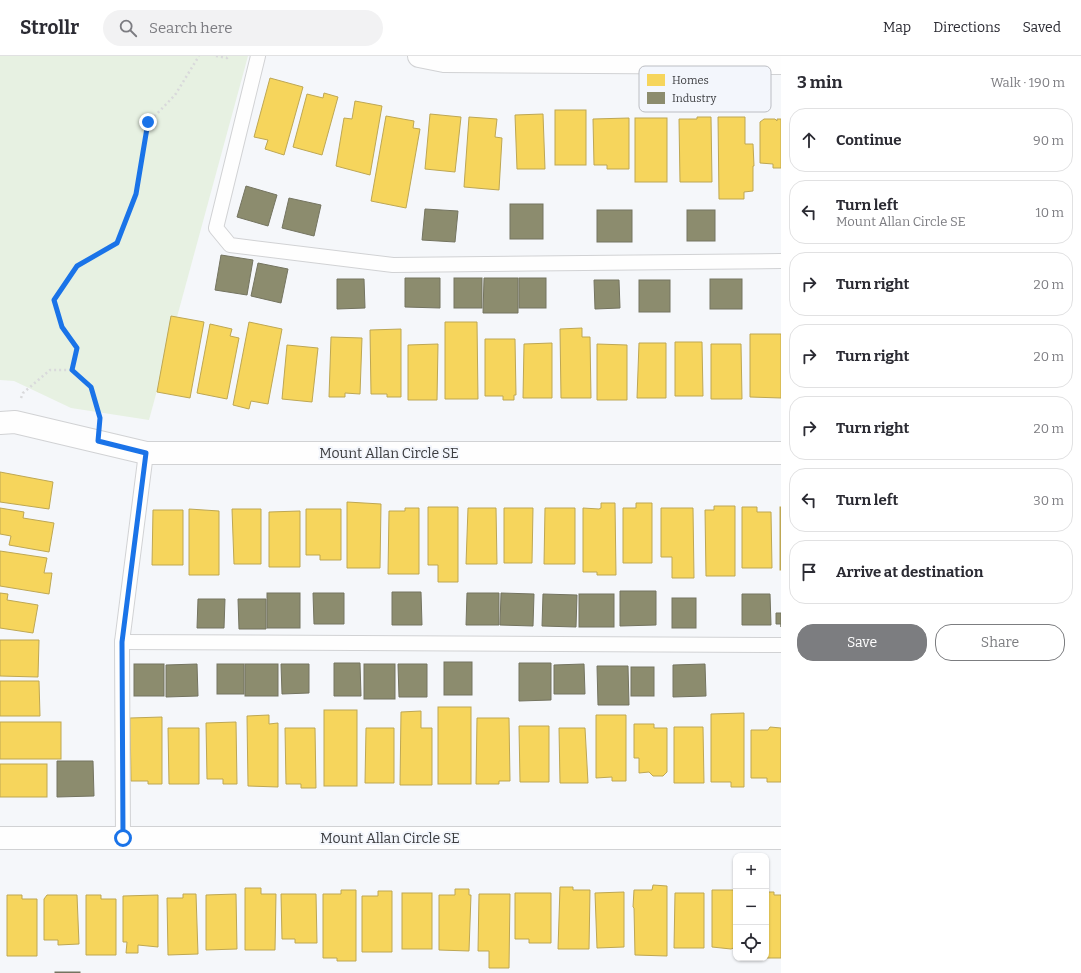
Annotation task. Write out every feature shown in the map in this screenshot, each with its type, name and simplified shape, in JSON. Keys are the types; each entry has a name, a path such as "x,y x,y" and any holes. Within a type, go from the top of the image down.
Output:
{"street":[{"path":"419,56 444,61 781,63"},
{"name":"Mount Allan Circle SE","path":"8,422 146,453 781,453"},
{"name":"Mount Allan Circle SE","path":"0,838 781,838"}],"lane":[{"path":"258,56 216,228 230,245 393,264 781,261"},
{"path":"123,838 122,642 146,453"},
{"path":"122,642 781,645"}],"path":[{"path":"72,370 77,348 62,327 54,300 77,266 117,243 136,194 148,122 175,95 199,56"},
{"path":"216,56 227,58 229,56"},
{"path":"8,422 23,393 50,370 72,370 91,387 100,418 98,441"}],"green space":[{"path":"0,56 248,56 149,420 71,408 14,381 0,380"}],"building: Homes":[{"path":"270,78 303,87 284,155 265,149 268,140 254,137"},
{"path":"324,93 338,97 322,155 293,147 307,94 323,98"},
{"path":"355,101 382,106 370,175 336,166 344,118 352,119"},
{"path":"555,110 586,110 586,165 555,165"},
{"path":"430,114 461,117 455,172 425,169"},
{"path":"543,114 545,169 517,169 515,115"},
{"path":"386,116 414,121 413,128 420,129 406,208 371,201"},
{"path":"469,117 497,119 495,137 502,138 499,190 464,187"},
{"path":"697,117 711,117 712,182 680,182 679,119 697,119"},
{"path":"718,117 745,117 745,144 753,144 754,166 753,191 744,192 744,199 719,199"},
{"path":"629,118 629,169 607,169 607,165 594,165 593,119"},
{"path":"635,118 667,118 667,182 635,182"},
{"path":"764,119 775,119 777,121 777,119 781,119 781,168 773,168 773,164 760,163 760,122"},
{"path":"171,316 204,322 190,398 157,392"},
{"path":"249,322 282,329 268,404 251,401 249,409 233,405"},
{"path":"445,322 477,322 478,399 445,399"},
{"path":"210,324 232,329 230,336 239,338 227,399 197,393"},
{"path":"582,328 582,337 590,337 591,398 561,398 560,329"},
{"path":"401,329 401,397 387,397 387,394 371,394 370,330"},
{"path":"750,334 781,334 781,398 750,397"},
{"path":"331,337 362,338 360,394 345,393 345,397 329,397"},
{"path":"485,339 515,339 516,395 514,395 514,400 503,400 503,396 485,396"},
{"path":"675,342 702,342 703,396 675,396"},
{"path":"552,343 552,398 523,398 524,344"},
{"path":"639,343 666,343 666,398 637,398"},
{"path":"438,344 437,400 408,400 408,345"},
{"path":"597,344 627,345 627,400 597,400"},
{"path":"711,344 741,344 742,399 711,399"},
{"path":"287,345 318,348 312,402 282,399"},
{"path":"0,472 53,482 49,509 0,502"},
{"path":"347,502 381,504 380,568 347,568"},
{"path":"601,503 615,503 616,575 597,575 597,572 583,572 583,508 599,509 601,508"},
{"path":"636,503 652,503 652,563 623,563 623,508 636,508"},
{"path":"714,506 735,506 735,576 706,576 705,510 714,510"},
{"path":"428,507 458,507 458,582 438,582 438,565 428,565"},
{"path":"742,507 757,507 757,512 771,512 772,568 742,568"},
{"path":"781,507 781,570 780,570"},
{"path":"0,508 24,512 23,518 54,523 49,552 9,545 11,536 0,534"},
{"path":"405,508 419,508 419,574 388,574 389,511 405,511"},
{"path":"468,508 496,508 497,564 466,564"},
{"path":"504,508 533,508 532,563 504,563"},
{"path":"545,508 575,508 575,564 544,564"},
{"path":"661,508 693,508 694,578 672,578 672,557 661,557"},
{"path":"189,509 219,511 219,575 189,575"},
{"path":"232,509 261,509 261,564 234,564"},
{"path":"306,509 341,509 341,560 320,560 320,555 306,555"},
{"path":"153,510 183,510 183,565 152,565"},
{"path":"300,511 300,567 269,567 269,512"},
{"path":"0,551 47,558 44,573 52,573 49,594 0,586"},
{"path":"0,593 8,594 7,600 38,605 33,633 0,628"},
{"path":"0,640 39,640 38,677 0,676"},
{"path":"0,681 39,681 40,716 0,716"},
{"path":"438,707 471,707 471,784 438,784"},
{"path":"324,710 357,710 357,786 324,786"},
{"path":"421,711 421,728 432,728 432,785 400,785 401,712"},
{"path":"744,713 744,787 731,787 731,782 711,782 711,714"},
{"path":"269,715 269,724 278,723 278,787 248,786 247,716"},
{"path":"596,715 626,715 626,781 612,781 612,777 596,778"},
{"path":"162,717 162,784 148,784 148,781 131,781 130,718"},
{"path":"477,718 509,718 510,781 499,781 499,784 476,784"},
{"path":"0,722 61,722 61,759 0,759"},
{"path":"236,722 237,784 223,784 223,779 207,779 206,723"},
{"path":"634,724 654,724 654,728 667,728 667,772 663,776 653,776 649,772 639,773 639,758 634,758"},
{"path":"519,726 549,726 549,782 520,782"},
{"path":"674,727 703,727 704,783 674,783"},
{"path":"770,727 781,728 781,782 767,782 767,778 751,778 751,730 768,730"},
{"path":"168,728 199,728 199,784 169,784"},
{"path":"285,728 315,728 316,788 301,788 301,784 286,784"},
{"path":"366,728 394,728 394,783 365,783"},
{"path":"559,728 585,728 588,783 560,783"},
{"path":"0,764 47,764 47,797 0,797"},
{"path":"653,885 667,886 667,956 635,955 633,907 634,890 652,890"},
{"path":"560,887 573,887 573,890 590,890 589,949 558,949"},
{"path":"245,888 261,888 261,894 276,894 275,950 245,950"},
{"path":"455,889 469,889 469,895 471,895 469,951 439,950 439,895 455,895"},
{"path":"341,890 356,890 356,961 337,961 337,958 323,958 323,894 341,894"},
{"path":"712,890 733,890 733,948 712,947"},
{"path":"378,891 392,891 392,952 362,952 362,896 378,896"},
{"path":"624,892 624,947 597,948 595,893"},
{"path":"769,892 774,892 774,895 781,895 781,958 769,958"},
{"path":"402,893 432,893 432,949 402,949"},
{"path":"515,893 551,893 551,943 529,943 529,939 515,939"},
{"path":"675,893 704,893 704,948 674,948"},
{"path":"183,894 196,894 198,954 168,955 167,898 183,898"},
{"path":"236,894 237,949 206,950 206,895"},
{"path":"281,894 316,894 317,943 295,943 295,939 282,939"},
{"path":"479,894 510,894 509,968 489,968 489,951 478,951"},
{"path":"7,895 22,895 22,899 37,899 37,956 7,956"},
{"path":"47,895 77,895 79,944 58,945 58,940 44,940 44,899"},
{"path":"86,895 101,895 101,899 116,899 116,955 86,955"},
{"path":"158,895 158,947 138,945 138,953 126,953 127,942 123,942 123,896"}],"building: Industry":[{"path":"246,186 277,195 268,226 237,217"},
{"path":"289,198 321,205 314,236 282,228"},
{"path":"510,204 543,204 543,239 510,239"},
{"path":"425,209 458,211 455,242 422,240"},
{"path":"597,210 632,210 632,242 597,242"},
{"path":"687,210 715,210 715,241 687,241"},
{"path":"221,255 253,260 247,295 215,290"},
{"path":"258,263 288,269 281,303 251,296"},
{"path":"405,278 440,278 440,308 405,307"},
{"path":"454,278 482,278 482,308 454,308"},
{"path":"484,278 518,278 518,313 483,313"},
{"path":"519,278 546,278 546,308 519,308"},
{"path":"337,279 364,279 365,308 337,309"},
{"path":"710,279 742,279 742,309 710,309"},
{"path":"594,280 619,280 620,308 595,309"},
{"path":"639,280 670,280 670,312 639,312"},
{"path":"620,591 656,591 656,625 620,626"},
{"path":"392,592 421,592 422,625 392,625"},
{"path":"267,593 300,593 300,628 267,628"},
{"path":"313,593 344,593 344,624 314,624"},
{"path":"467,593 499,593 499,625 466,625"},
{"path":"501,593 534,594 533,626 500,625"},
{"path":"543,594 577,595 576,627 542,626"},
{"path":"579,594 614,594 614,627 579,627"},
{"path":"742,594 770,594 771,625 742,625"},
{"path":"672,598 696,598 696,628 672,628"},
{"path":"198,599 225,599 224,628 197,628"},
{"path":"238,599 266,599 266,629 239,629"},
{"path":"776,613 781,613 781,624 776,624"},
{"path":"444,662 472,662 472,695 444,695"},
{"path":"334,663 360,663 361,696 334,696"},
{"path":"519,663 551,663 551,700 519,701"},
{"path":"134,664 164,664 164,696 134,696"},
{"path":"197,664 198,696 166,697 166,665"},
{"path":"217,664 244,664 244,694 217,694"},
{"path":"245,664 278,664 278,696 245,696"},
{"path":"281,664 309,664 309,693 282,694"},
{"path":"364,664 395,664 395,699 364,699"},
{"path":"398,664 427,664 427,697 399,697"},
{"path":"584,664 585,694 554,694 554,665"},
{"path":"705,664 706,696 673,697 673,665"},
{"path":"597,666 628,666 629,705 598,705"},
{"path":"631,667 654,667 654,696 631,696"},
{"path":"57,761 93,761 94,796 57,797"},
{"path":"80,972 80,973 55,973"}],"route":[{"path":"123,838 122,642 146,453 98,441 100,418 91,387 72,370 77,348 62,327 54,300 77,266 117,243 136,194 148,122"}]}
